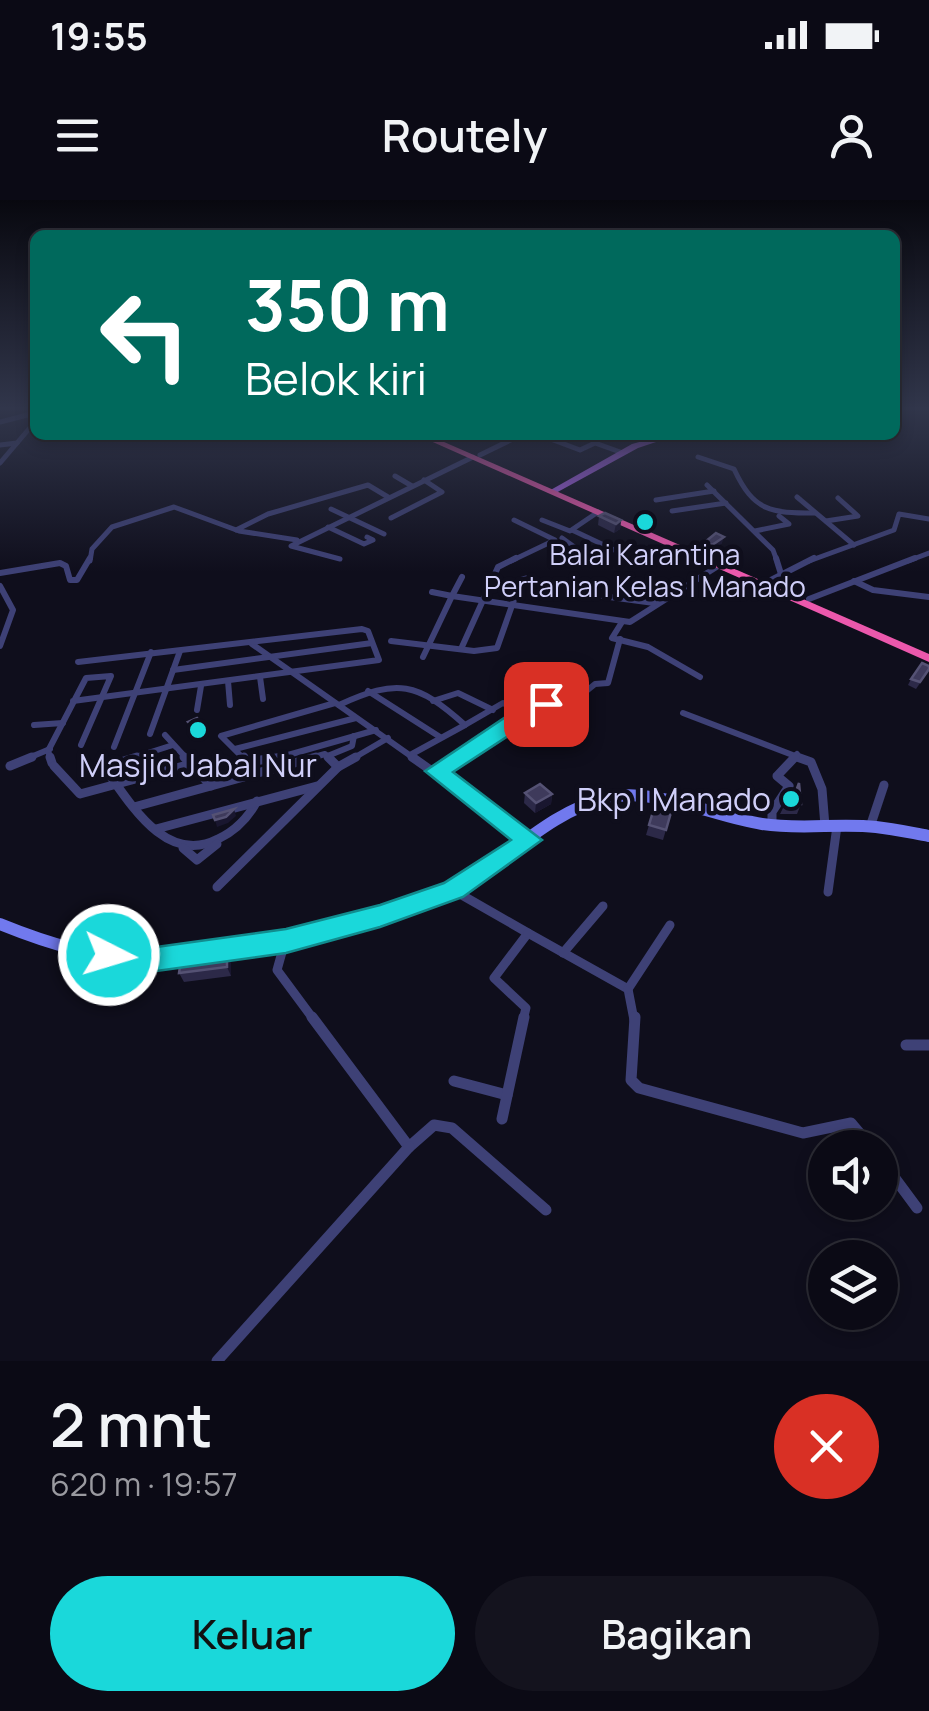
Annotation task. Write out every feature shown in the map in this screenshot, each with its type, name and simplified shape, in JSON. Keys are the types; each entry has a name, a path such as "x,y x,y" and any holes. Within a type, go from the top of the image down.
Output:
{"highway":[{"path":"492,463 769,581 831,612"},
{"path":"554,490 718,566 929,655"}],"main road":[{"path":"554,490 603,463"},
{"path":"0,924 42,942 142,961 286,941 380,916 454,890 591,802 626,794 772,825 870,826 929,836"}],"street":[{"path":"0,572 60,562 66,566 69,579 77,580 89,564 92,548 112,527 174,507 236,530 297,540 460,463"},
{"path":"717,463 734,469 746,495 790,524 755,532"},
{"path":"394,476 412,486"},
{"path":"391,518 442,492 424,480"},
{"path":"707,484 778,556 781,574"},
{"path":"236,530 268,514 368,485 388,497"},
{"path":"656,500 714,491"},
{"path":"797,497 854,545"},
{"path":"826,521 858,516 838,498"},
{"path":"672,512 726,503"},
{"path":"331,509 384,534"},
{"path":"461,649 498,567 558,539 598,512"},
{"path":"780,516 815,513"},
{"path":"769,581 896,528 899,514 929,519"},
{"path":"514,520 580,551 579,556"},
{"path":"542,520 625,555"},
{"path":"328,526 364,544 373,540 367,537"},
{"path":"297,540 292,549 340,559"},
{"path":"809,599 927,556"},
{"path":"432,592 636,621 654,603 718,566"},
{"path":"390,641 461,649 497,648 522,579 532,577"},
{"path":"423,657 462,578"},
{"path":"854,581 873,590 929,597"},
{"path":"568,582 573,590 584,594 654,603"},
{"path":"0,587 13,610 0,646"},
{"path":"652,588 666,596"},
{"path":"622,622 612,638 648,647 700,677"},
{"path":"73,701 376,663 372,643 362,629 78,662"},
{"path":"542,714 554,689 584,693 595,684 608,683 620,640"},
{"path":"251,643 530,840"},
{"path":"173,670 372,643"},
{"path":"150,734 180,651"},
{"path":"114,747 151,652"},
{"path":"81,746 116,658"},
{"path":"111,676 86,678 50,749 53,765 80,794 191,764"},
{"path":"260,677 263,699"},
{"path":"228,681 230,705"},
{"path":"245,774 246,762 221,736 337,704 368,691 400,684 433,700 465,725"},
{"path":"197,710 200,686"},
{"path":"368,691 440,737"},
{"path":"433,700 464,694 493,710"},
{"path":"412,754 506,703 526,713 567,720 584,702"},
{"path":"436,771 517,724 526,713"},
{"path":"683,713 797,754 818,770 831,826 828,892"},
{"path":"235,749 356,718"},
{"path":"34,726 63,723"},
{"path":"134,807 245,774 330,755 376,730"},
{"path":"165,735 211,786"},
{"path":"246,762 388,738"},
{"path":"174,745 104,766 134,807 197,860 248,815 257,801"},
{"path":"217,887 321,785 353,745"},
{"path":"10,766 50,749"},
{"path":"772,825 772,812 788,786 778,776 797,754"},
{"path":"330,755 338,767"},
{"path":"156,829 321,785"},
{"path":"870,826 884,785"},
{"path":"454,890 628,990 635,1009 631,1080 640,1088 808,1132"},
{"path":"563,953 604,906"},
{"path":"628,990 670,925"},
{"path":"502,1118 526,1008 494,978 528,933"},
{"path":"286,941 277,970 408,1148"},
{"path":"906,1045 929,1044"},
{"path":"454,1081 507,1096"},
{"path":"817,1130 851,1123 857,1130"},
{"path":"217,1361 408,1148 434,1125 452,1128 546,1210"},
{"path":"898,1182 917,1208"}],"building":[{"path":"605,513 621,520 616,524 599,516"},
{"path":"716,533 724,537 712,545 705,542"},
{"path":"922,663 929,669 920,682 911,679"},
{"path":"197,718 202,724 194,728 188,722"},
{"path":"799,783 801,804 785,804 793,799"},
{"path":"540,784 552,794 536,803 525,793"},
{"path":"655,805 672,809 666,830 649,825"},
{"path":"234,809 226,817 215,820 213,815"},
{"path":"227,955 227,967 179,973 181,960"}],"place":[{"name":"Balai Karantina Pertanian Kelas I Manado","path":"645,522"},
{"name":"Masjid Jabal Nur","path":"198,730"},
{"name":"Bkp I Manado","path":"791,799"}],"route":[{"path":"109,955 142,961 286,941 324,933 454,890 530,840 436,771 517,724 526,713 542,714 546,704"}]}
